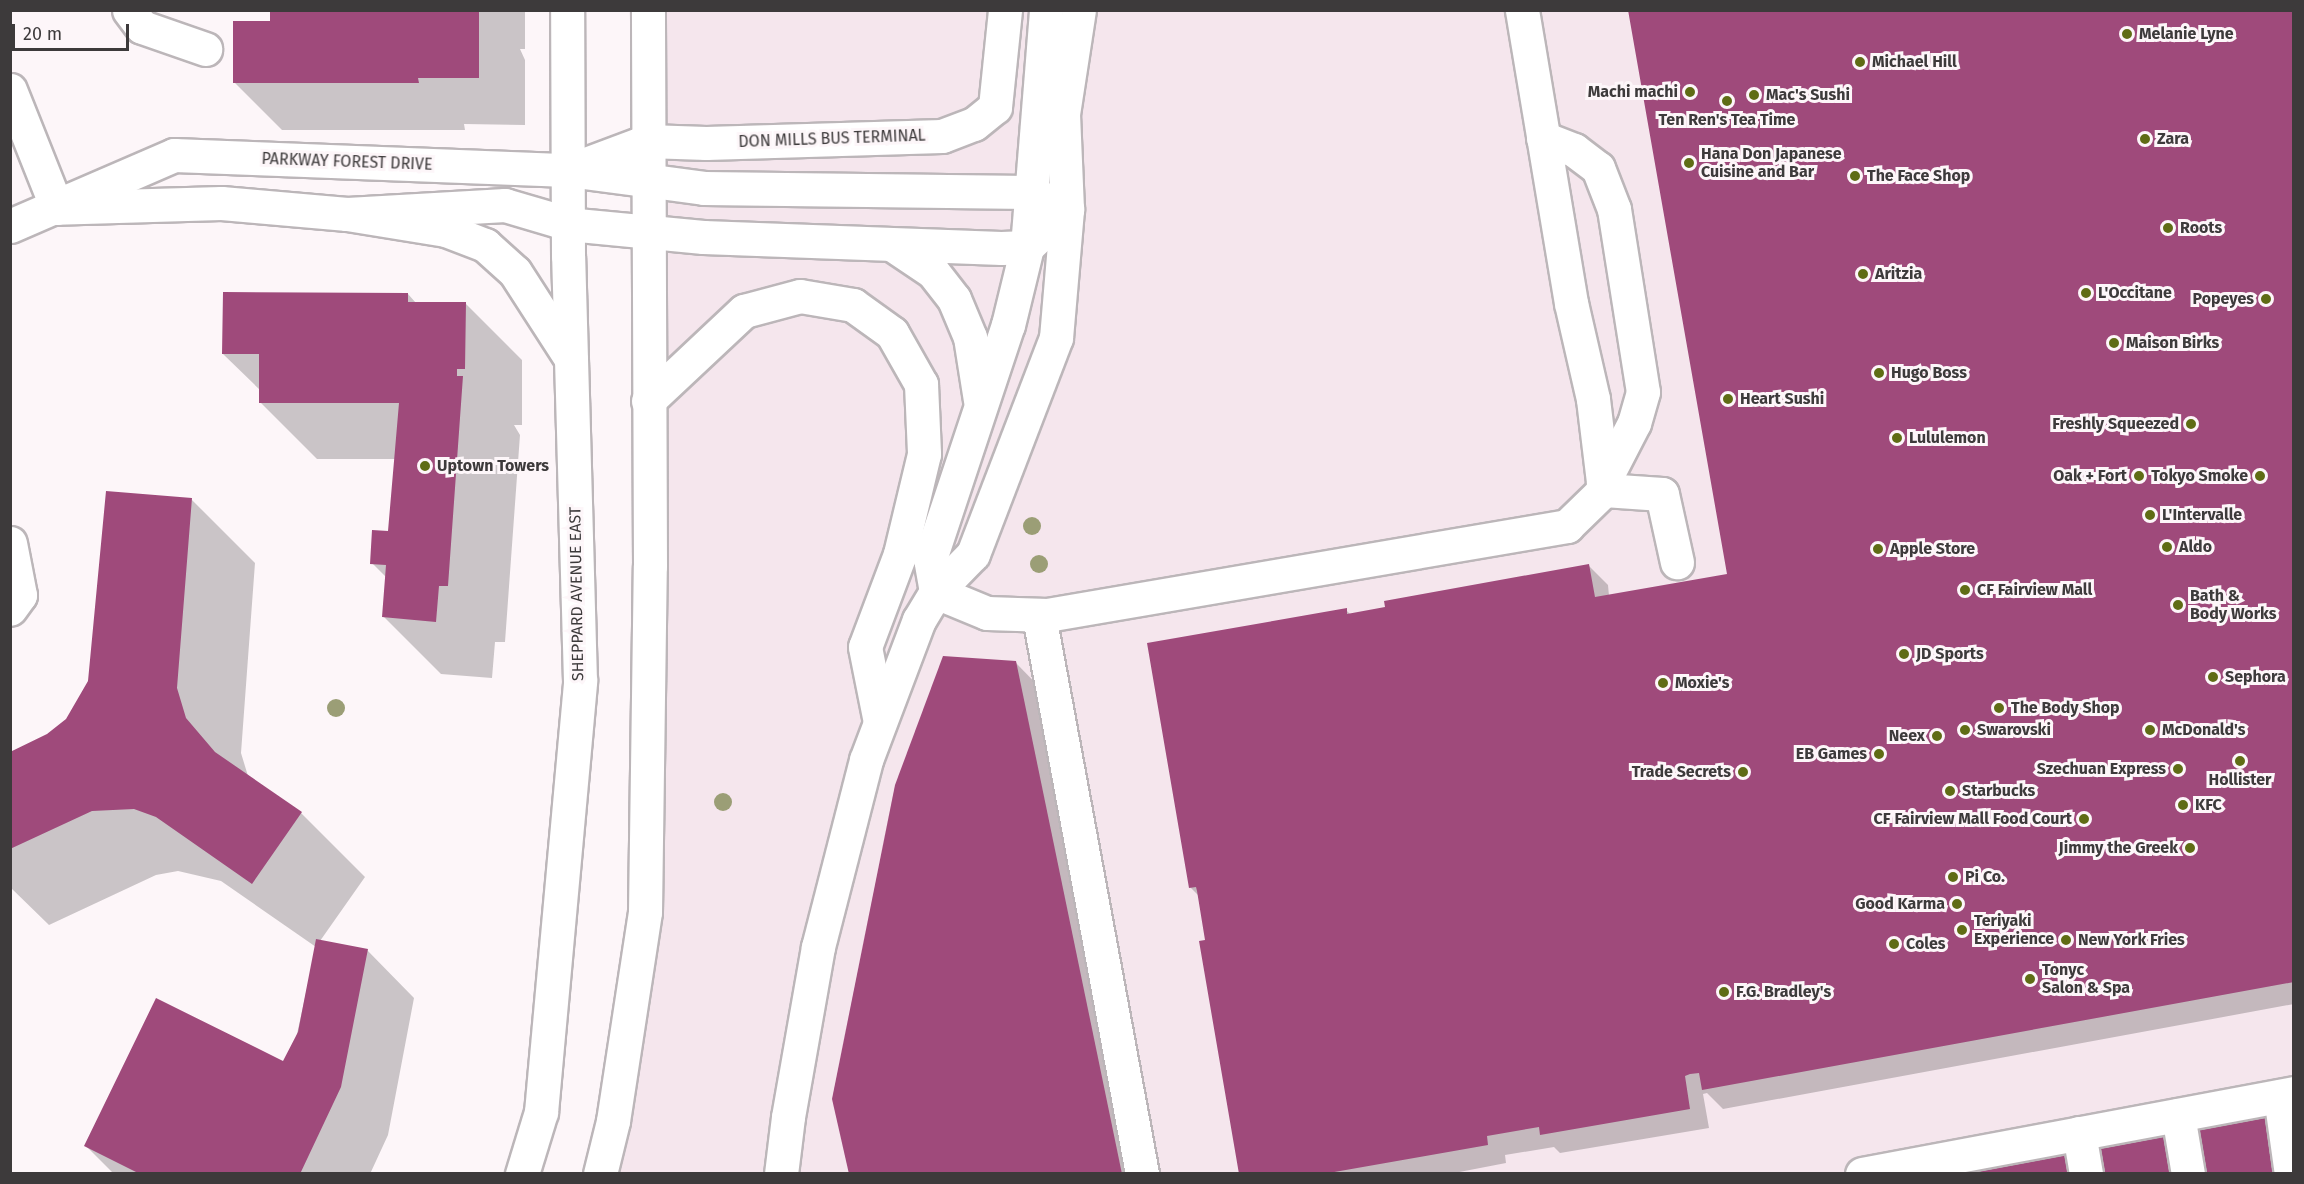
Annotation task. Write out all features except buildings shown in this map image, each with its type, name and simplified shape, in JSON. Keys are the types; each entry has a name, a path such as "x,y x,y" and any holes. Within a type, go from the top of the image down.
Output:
{"main road":[{"path":"129,10 142,27 205,49"},
{"name":"SHEPPARD AVENUE EAST","path":"522,1173 541,1112 580,681 571,359 567,10"},
{"path":"600,1173 613,1121 645,912 650,566 646,232 648,10"},
{"name":"DON MILLS BUS TERMINAL","path":"568,170 647,141 706,143 942,136 974,124 995,107 1005,10"},
{"path":"936,592 930,559 980,402 1008,325 1027,247 1029,192 1046,10"},
{"path":"782,1173 788,1117 818,947 866,760 906,661 919,620 936,592 973,554 1056,338 1067,209 1063,114 1079,10"},
{"path":"1522,10 1571,303 1593,399 1604,487"},
{"path":"10,90 57,208"},
{"path":"936,592 987,613 1039,616 1568,526 1604,487 1634,423 1643,392 1614,209 1598,168 1574,150 1543,138"},
{"name":"PARKWAY FOREST DRIVE","path":"10,226 57,208 174,155 568,170 704,188 1029,192"},
{"path":"1029,192 1067,209"},
{"name":"PARKWAY FOREST DRIVE","path":"57,208 221,203 347,214 506,205 569,224 646,232 894,245 1027,247"},
{"path":"1027,247 1067,209"},
{"path":"347,214 446,231 484,245 515,272 571,359"},
{"path":"894,245 933,272 954,298 970,337 980,402"},
{"path":"648,401 744,311 800,296 853,305 892,333 921,384 924,454 900,554 865,647 880,722"},
{"path":"1604,487 1662,494 1677,562"},
{"path":"10,543 20,595 10,609"},
{"path":"1039,616 1142,1173"},
{"path":"1871,1173 1979,1163 2079,1133 2287,1095 2292,1173"},
{"path":"2178,1115 2188,1173"},
{"path":"2079,1133 2086,1173"}],"shaded area":[{"path":"648,11 2293,11 2293,1173 600,1174 645,912"}],"place":[{"name":"Melanie Lyne","path":"2127,34"},
{"name":"Michael Hill","path":"1860,62"},
{"name":"Machi machi","path":"1690,92"},
{"name":"Mac's Sushi","path":"1754,95"},
{"name":"Ten Ren's Tea Time","path":"1727,101"},
{"name":"Zara","path":"2145,139"},
{"name":"Hana Don Japanese Cuisine and Bar","path":"1689,163"},
{"name":"The Face Shop","path":"1855,176"},
{"name":"Roots","path":"2168,228"},
{"name":"Aritzia","path":"1863,274"},
{"name":"L'Occitane","path":"2086,293"},
{"name":"Popeyes","path":"2266,299"},
{"name":"Maison Birks","path":"2114,343"},
{"name":"Hugo Boss","path":"1879,373"},
{"name":"Heart Sushi","path":"1728,399"},
{"name":"Freshly Squeezed","path":"2191,424"},
{"name":"Lululemon","path":"1897,438"},
{"name":"Uptown Towers","path":"425,466"},
{"name":"Oak + Fort","path":"2139,476"},
{"name":"Tokyo Smoke","path":"2260,476"},
{"name":"L'Intervalle","path":"2150,515"},
{"name":"Aldo","path":"2167,547"},
{"name":"Apple Store","path":"1878,549"},
{"name":"CF Fairview Mall","path":"1965,590"},
{"name":"Bath & Body Works","path":"2178,605"},
{"name":"JD Sports","path":"1904,654"},
{"name":"Sephora","path":"2213,677"},
{"name":"Moxie's","path":"1663,683"},
{"name":"The Body Shop","path":"1999,708"},
{"name":"Swarovski","path":"1965,730"},
{"name":"McDonald's","path":"2150,730"},
{"name":"Neex","path":"1937,736"},
{"name":"EB Games","path":"1879,754"},
{"name":"Hollister","path":"2240,761"},
{"name":"Szechuan Express","path":"2178,769"},
{"name":"Trade Secrets","path":"1743,772"},
{"name":"Starbucks","path":"1950,791"},
{"name":"KFC","path":"2183,805"},
{"name":"CF Fairview Mall Food Court","path":"2084,819"},
{"name":"Jimmy the Greek","path":"2190,848"},
{"name":"Pi Co.","path":"1953,877"},
{"name":"Good Karma","path":"1957,904"},
{"name":"Teriyaki Experience","path":"1962,930"},
{"name":"New York Fries","path":"2066,940"},
{"name":"Coles","path":"1894,944"},
{"name":"Tonyc Salon & Spa","path":"2030,979"},
{"name":"F.G. Bradley's","path":"1724,992"}]}
